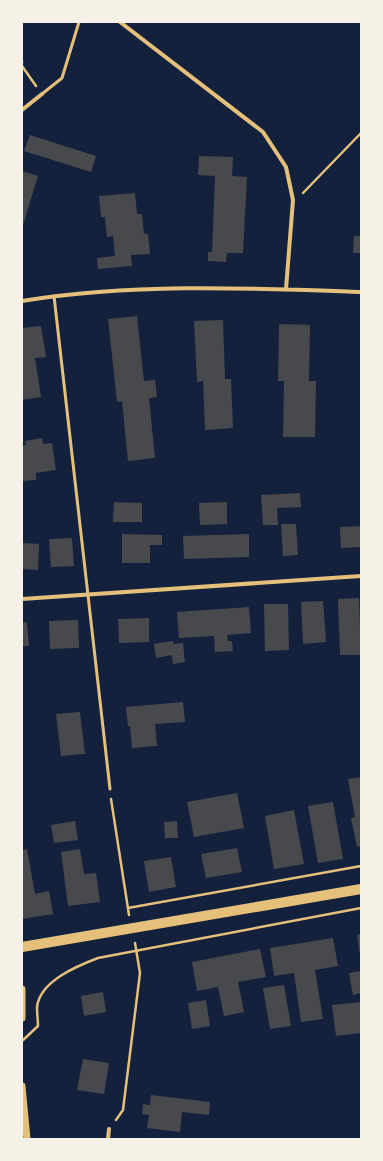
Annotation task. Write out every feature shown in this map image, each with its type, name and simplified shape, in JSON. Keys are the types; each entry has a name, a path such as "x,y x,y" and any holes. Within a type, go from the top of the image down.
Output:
{"main road":[{"path":"22,947 361,889"}],"street":[{"path":"120,22 263,132 286,167 293,200 286,289"},
{"path":"22,110 42,94"},
{"path":"22,301 54,296 170,288 286,289 361,292"},
{"path":"22,599 361,576"},
{"path":"22,989 22,1018"},
{"path":"22,1086 27,1139"},
{"path":"108,1139 109,1129"}],"lane":[{"path":"42,94 62,78 78,22"},
{"path":"54,296 110,789"}],"path":[{"path":"22,63 42,94"},
{"path":"293,200 308,190 361,133"},
{"path":"110,789 128,908 361,866"},
{"path":"22,1040 38,1026 37,1006 41,996 63,973 98,958 361,908"},
{"path":"109,1129 123,1110 140,973 136,951"}],"building":[{"path":"30,135 96,156 91,172 24,151"},
{"path":"199,156 233,157 232,176 247,177 243,253 227,253 226,262 208,261 208,252 212,252 215,176 198,175"},
{"path":"22,171 38,176 22,228"},
{"path":"135,193 137,214 142,214 144,234 148,234 150,254 131,255 132,266 98,269 97,258 115,256 113,236 107,237 105,217 101,217 99,196"},
{"path":"354,236 361,236 361,253 353,253"},
{"path":"137,316 144,381 155,380 157,397 149,398 155,458 128,461 122,401 117,402 108,319"},
{"path":"223,320 225,379 231,379 233,428 205,430 203,381 197,382 194,321"},
{"path":"279,324 310,325 309,381 316,381 315,437 283,437 284,381 278,381"},
{"path":"41,326 46,357 35,358 41,397 22,400 22,328"},
{"path":"42,438 43,444 52,443 56,470 36,473 36,480 22,481 22,446 26,445 25,441"},
{"path":"300,493 301,507 277,508 278,525 263,525 261,495"},
{"path":"114,502 142,503 142,522 113,522"},
{"path":"227,502 227,524 200,525 199,503"},
{"path":"281,524 296,524 298,555 283,556"},
{"path":"361,526 361,547 341,548 340,527"},
{"path":"122,534 162,535 162,545 150,545 150,563 122,563"},
{"path":"249,534 249,557 184,559 183,536"},
{"path":"72,538 74,566 51,567 49,539"},
{"path":"22,543 39,544 38,570 22,569"},
{"path":"359,598 361,655 340,655 338,599"},
{"path":"323,601 326,642 303,644 301,602"},
{"path":"264,604 288,604 289,650 265,651"},
{"path":"249,607 251,633 227,635 228,641 232,641 233,651 215,652 214,636 179,638 177,612"},
{"path":"149,618 149,642 119,643 118,619"},
{"path":"78,620 79,648 50,649 49,621"},
{"path":"27,622 29,646 22,646 22,623"},
{"path":"173,641 173,644 183,643 185,662 173,664 172,655 156,658 154,644"},
{"path":"183,702 185,722 155,724 157,746 132,748 130,726 128,726 126,707"},
{"path":"80,712 85,754 61,756 56,714"},
{"path":"361,777 361,846 357,847 351,818 355,817 348,779"},
{"path":"237,793 244,828 194,837 187,802"},
{"path":"333,802 343,859 318,863 308,806"},
{"path":"294,810 304,864 274,869 265,816"},
{"path":"75,821 78,840 54,843 51,825"},
{"path":"177,821 178,838 165,838 164,822"},
{"path":"237,848 242,872 206,878 201,854"},
{"path":"27,849 35,894 49,891 53,914 22,919 22,850"},
{"path":"80,849 84,874 96,873 100,902 68,906 61,852"},
{"path":"171,857 176,887 149,892 144,861"},
{"path":"361,934 361,955 360,955 357,935"},
{"path":"333,938 338,966 315,970 323,1019 301,1022 294,973 274,976 270,948"},
{"path":"260,949 266,977 238,982 244,1012 224,1016 218,987 197,991 192,962"},
{"path":"361,971 361,993 353,995 349,973"},
{"path":"284,985 291,1026 270,1029 263,988"},
{"path":"103,992 106,1012 84,1016 81,996"},
{"path":"206,1000 210,1026 192,1029 188,1003"},
{"path":"361,1002 361,1033 336,1036 332,1005"},
{"path":"83,1059 109,1063 104,1094 77,1090"},
{"path":"151,1095 210,1102 209,1115 182,1112 180,1132 147,1128 149,1115 142,1114 143,1104 150,1105"}]}
